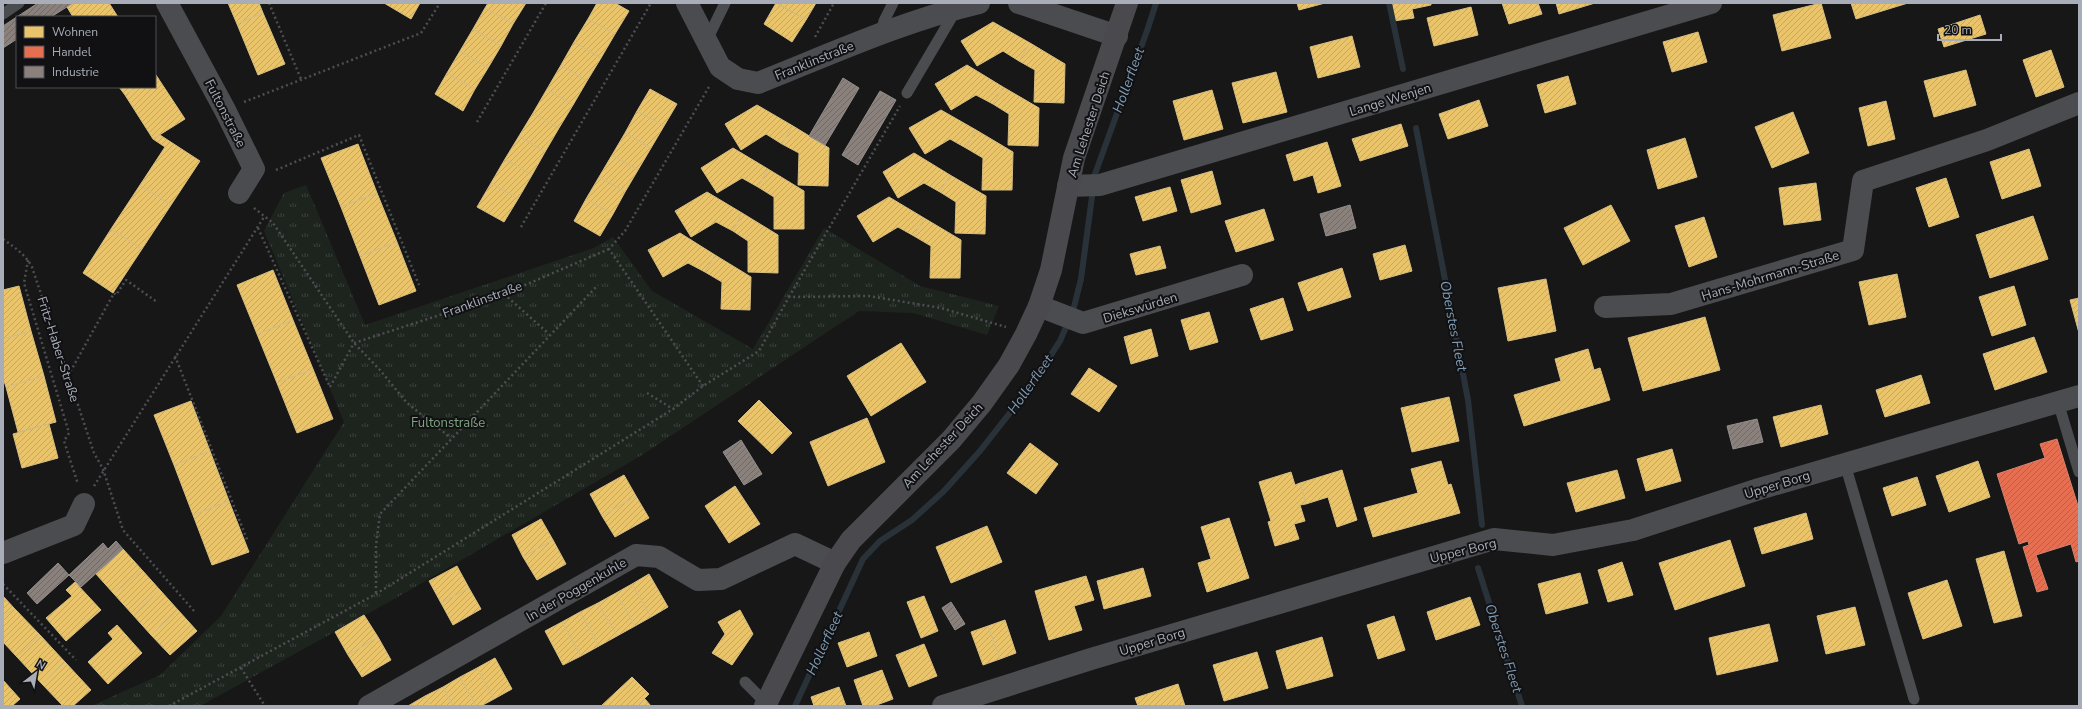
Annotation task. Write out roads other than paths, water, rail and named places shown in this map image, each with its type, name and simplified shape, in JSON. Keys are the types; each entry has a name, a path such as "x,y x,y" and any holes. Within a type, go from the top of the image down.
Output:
{"street":[{"name":"Fultonstraße","path":"167,3 225,110 254,169 239,193"},
{"path":"687,3 707,40"},
{"name":"Franklinstraße","path":"707,40 720,67 738,79 758,83 881,33 957,8 979,3"},
{"path":"1019,3 1118,36"},
{"name":"Am Lehester Deich","path":"766,705 835,563 851,540 951,440 982,403 1009,364 1026,334 1040,306 1051,270 1085,186 1074,158 1118,36 1128,3"},
{"name":"Lange Wenjen","path":"1085,186 1711,3"},
{"name":"Hans-Mohrmann-Straße","path":"1605,307 1670,304 1853,250 1863,181 1987,140 2079,103"},
{"name":"Diekswürden","path":"1040,306 1082,323 1094,321 1242,275"},
{"name":"Upper Borg","path":"946,706 1091,659 1494,539 1553,545 1633,530 1759,489 2079,396"},
{"path":"3,553 74,525 84,504"},
{"name":"In der Poggenkuhle","path":"369,706 636,555 660,557 698,580 721,579 796,544 835,563"}],"lane":[{"path":"3,14 19,3"},
{"path":"707,40 725,3"},
{"path":"881,33 884,21 893,3"},
{"path":"907,93 957,8"},
{"path":"2058,402 2079,472"},
{"path":"1845,464 1914,699"},
{"path":"746,682 766,705"}],"waterway":[{"name":"Hollerfleet","path":"795,706 863,559 880,541 912,520 944,491 980,451 1031,386 1060,341 1073,311 1081,279 1095,174 1156,3"},
{"name":"Oberstes Fleet","path":"1389,3 1403,69"},
{"name":"Oberstes Fleet","path":"1416,128 1468,400 1482,525"},
{"name":"Oberstes Fleet","path":"1478,568 1522,706"}]}
